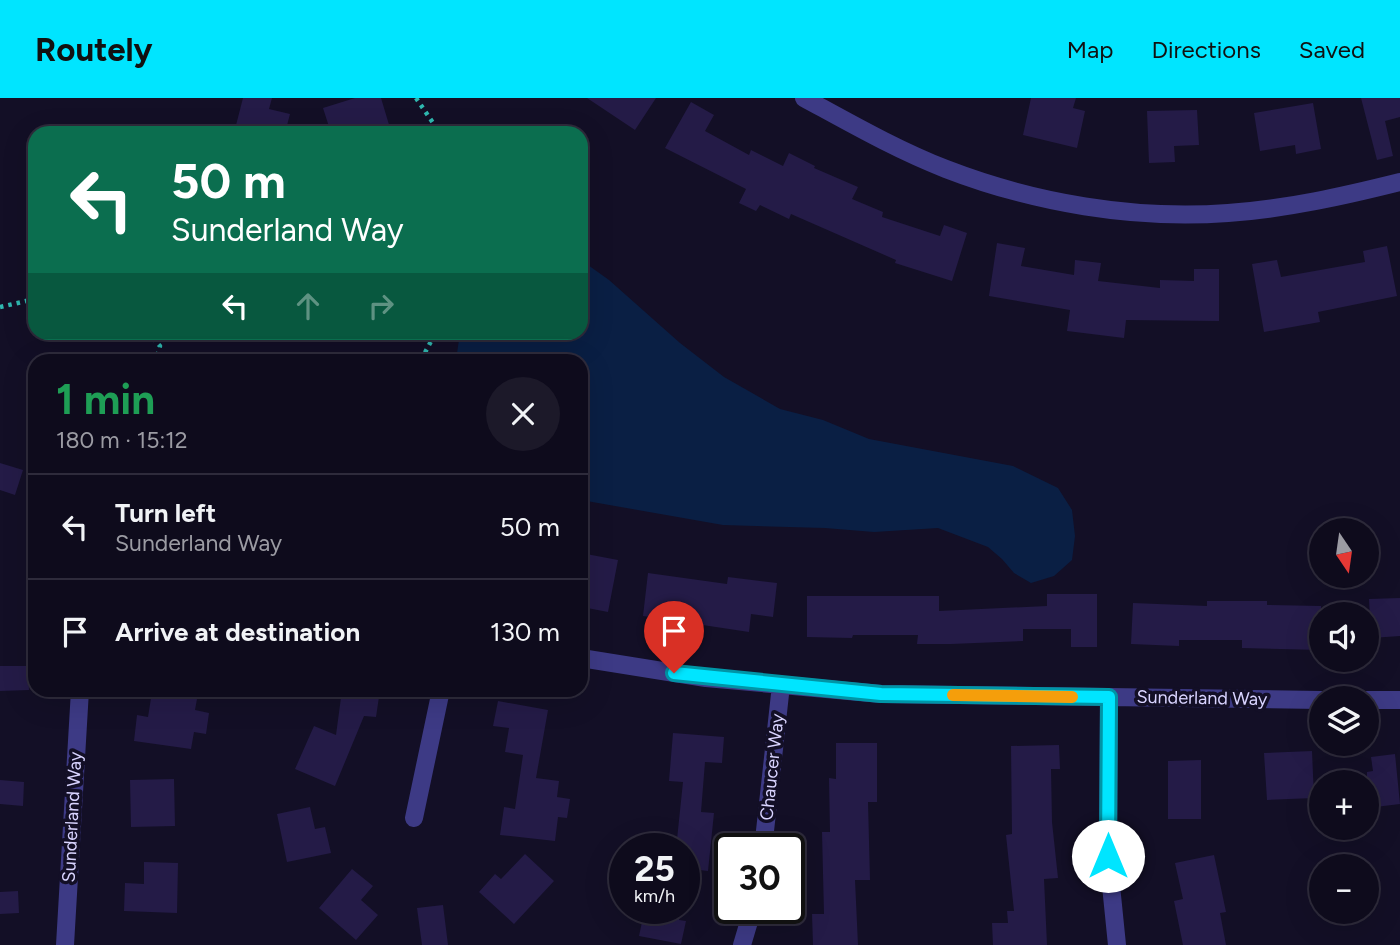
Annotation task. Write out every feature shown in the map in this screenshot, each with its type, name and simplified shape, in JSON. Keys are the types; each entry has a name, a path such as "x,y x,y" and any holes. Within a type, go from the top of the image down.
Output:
{"street":[{"path":"804,98 897,147 948,170 1037,197 1086,206 1171,214 1225,214 1334,198 1400,182"},
{"name":"Sunderland Way","path":"588,659 706,678 906,695 1309,699"},
{"name":"Chaucer Way","path":"765,833 781,685"},
{"name":"Sunderland Way","path":"65,945 80,697"},
{"path":"414,818 440,697"},
{"path":"1109,697 1108,856 1117,945"},
{"path":"1379,700 1400,700"},
{"path":"742,945 748,924"}],"path":[{"path":"416,98 435,126"},
{"path":"0,307 28,301"}],"water":[{"path":"588,265 724,377 780,409 823,420 869,439 1013,466 1058,488 1072,510 1075,536 1072,560 1054,576 1031,583 1014,573 988,547 938,528 874,532 723,525 588,501 588,354 457,354 459,340 588,340"}],"building":[{"path":"243,98 272,98 269,109 290,114 287,126 236,126"},
{"path":"355,98 381,98 389,126 329,126 323,108"},
{"path":"587,98 656,98 635,130"},
{"path":"1031,98 1076,98 1073,108 1085,111 1077,148 1023,135"},
{"path":"1361,98 1400,98 1400,117 1385,121 1393,156 1377,160"},
{"path":"691,102 714,115 705,131 749,155 751,150 783,166 789,153 815,166 814,168 858,187 852,199 883,212 882,217 940,236 944,225 967,233 952,281 895,263 896,260 791,214 789,219 760,205 756,211 739,203 746,189 665,148"},
{"path":"1313,103 1321,149 1296,154 1295,145 1260,151 1254,113"},
{"path":"1197,110 1199,145 1174,146 1175,162 1149,163 1147,111"},
{"path":"997,243 1025,248 1021,266 1074,275 1075,260 1101,263 1098,281 1160,288 1160,280 1194,281 1194,269 1219,269 1219,321 1126,320 1124,338 1067,331 1070,310 989,296"},
{"path":"1387,246 1397,296 1318,312 1320,322 1264,332 1252,264 1277,260 1281,277 1365,262 1363,251"},
{"path":"0,463 23,470 15,495 0,490"},
{"path":"588,554 618,560 608,612 588,608"},
{"path":"648,573 727,584 728,577 777,583 773,617 751,614 749,632 643,616"},
{"path":"1047,594 1097,594 1097,647 1071,647 1071,629 1023,629 1023,641 951,644 917,644 918,635 807,637 807,596 939,596 939,611 1047,606"},
{"path":"1400,598 1400,636 1379,637 1379,602 1369,602 1369,599"},
{"path":"1207,601 1267,601 1267,605 1309,606 1309,650 1242,648 1242,640 1179,640 1179,646 1131,644 1133,603 1207,606"},
{"path":"0,666 28,666 28,690 0,691"},
{"path":"151,697 197,699 195,710 209,713 206,734 194,732 191,749 134,741 137,715 148,717"},
{"path":"341,697 379,697 376,717 364,716 335,786 295,769 314,726 336,735"},
{"path":"498,701 548,710 536,778 559,781 557,797 570,799 567,818 558,817 555,841 500,835 504,807 515,809 523,755 505,752 509,728 493,726"},
{"path":"673,733 724,737 722,763 705,762 701,812 714,813 708,871 700,870 700,833 678,833 683,782 669,781"},
{"path":"836,743 877,743 877,802 868,802 870,880 855,880 858,945 813,945 812,914 824,914 822,832 830,832 829,778 836,779"},
{"path":"1059,745 1060,769 1051,769 1052,822 1058,878 1044,879 1047,945 993,945 992,923 1008,923 1007,911 1014,911 1006,835 1012,834 1011,746"},
{"path":"1309,751 1309,756 1312,756 1313,770 1309,770 1309,798 1267,800 1264,753"},
{"path":"1395,754 1400,804 1379,807 1379,770 1373,770 1371,757"},
{"path":"1201,760 1201,819 1168,819 1168,761"},
{"path":"174,779 175,826 131,827 130,780"},
{"path":"0,780 24,782 23,806 0,804"},
{"path":"310,807 315,829 325,827 331,853 287,862 277,814"},
{"path":"525,854 554,881 514,924 479,892 495,874 501,879"},
{"path":"1214,855 1226,912 1220,913 1226,945 1183,945 1174,901 1183,899 1175,863"},
{"path":"144,862 178,863 177,913 124,911 125,883 144,884"},
{"path":"352,869 373,886 361,900 378,915 356,940 319,908"},
{"path":"18,891 19,913 0,914 0,892"},
{"path":"443,905 448,945 422,945 417,908"},
{"path":"642,924 685,924 681,944 639,936"}],"slow traffic":[{"path":"953,695 1072,697"}],"route":[{"path":"674,673 881,694 1109,697 1108,856"}]}
